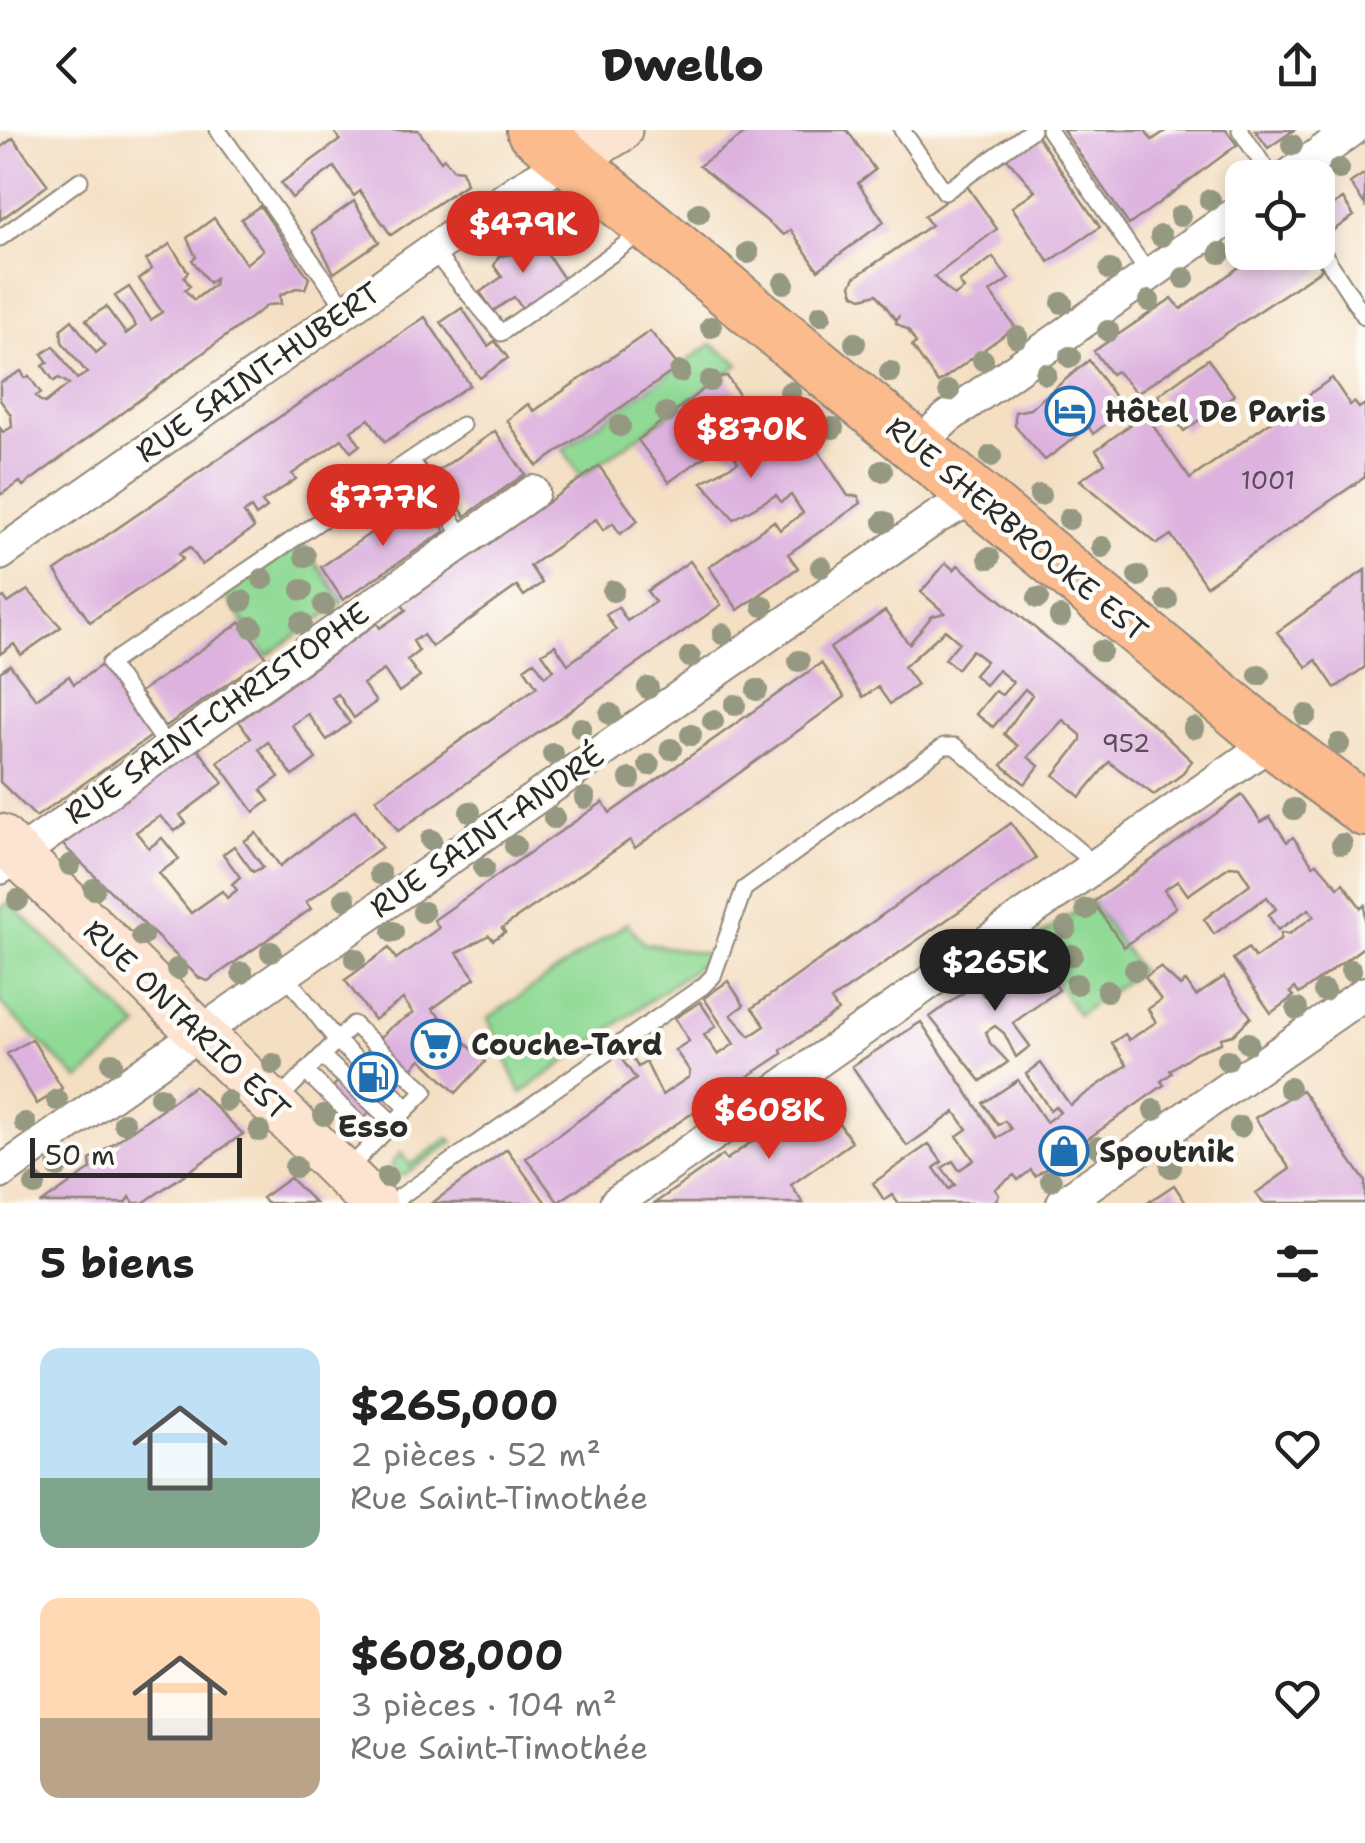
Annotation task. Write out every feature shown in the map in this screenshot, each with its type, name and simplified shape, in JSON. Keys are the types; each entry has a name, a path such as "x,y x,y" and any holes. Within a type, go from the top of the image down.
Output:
{"main road":[{"name":"RUE SAINT-HUBERT","path":"551,145 620,130"},
{"name":"RUE SHERBROOKE EST","path":"551,145 1273,741 1365,810"},
{"name":"RUE ONTARIO EST","path":"6,853 201,1031 359,1188"}],"street":[{"path":"1311,160 1352,130"},
{"name":"RUE SAINT-HUBERT","path":"0,554 432,250 551,145"},
{"path":"918,446 947,418 1225,221"},
{"name":"RUE SAINT-CHRISTOPHE","path":"6,853 168,747 533,492"},
{"name":"RUE SAINT-ANDRÉ","path":"0,1173 920,529 976,495"},
{"path":"616,1203 1273,741"},
{"path":"1064,1203 1365,992"}],"lane":[{"path":"218,130 347,310"},
{"path":"902,130 945,192 1032,130"},
{"path":"1049,130 1150,276"},
{"path":"1240,130 1260,160"},
{"path":"0,238 80,180"},
{"path":"432,250 501,333 651,226"},
{"path":"1334,270 1365,317"},
{"path":"168,747 109,664 462,425"},
{"path":"411,460 465,539"},
{"path":"391,1203 703,986 718,963 744,888 944,746 955,746 1098,867"},
{"path":"284,973 337,1041 408,1108"},
{"path":"274,1104 353,1024 425,1091 376,1140 359,1188"},
{"path":"322,1056 394,1123"},
{"path":"306,1072 376,1140"}],"green space":[{"path":"711,344 740,364 581,477 563,449"},
{"path":"302,542 343,602 267,656 225,595"},
{"path":"1091,901 1140,971 1078,1015 1029,944"},
{"path":"9,903 139,1027 79,1080 0,1003 0,908"},
{"path":"627,923 643,943 713,955 521,1093 488,1018"},
{"path":"449,1138 453,1142 402,1176 391,1165 401,1153 410,1165"}],"building":[{"path":"333,130 418,130 441,161 444,158 453,169 462,170 466,184 391,235 360,191 354,196 334,167 292,198 281,183 340,140"},
{"path":"750,130 847,130 875,170 858,183 884,222 818,270 791,230 784,235 699,166"},
{"path":"1063,130 1145,130 1152,140 1167,130 1226,130 1237,145 1129,225"},
{"path":"1255,130 1294,130 1268,148"},
{"path":"1037,136 1100,227 1049,262 1012,207 1035,191 1006,157"},
{"path":"13,138 48,185 0,220 0,148"},
{"path":"1365,173 1365,205 1350,183"},
{"path":"967,186 997,229 934,277 954,296 964,289 959,282 993,257 1009,279 990,292 1015,327 938,383 912,346 916,343 908,330 896,323 898,317 895,319 877,294 862,298 854,294 851,285 855,277 931,225 924,216"},
{"path":"1343,199 1354,216 1335,229 1335,204"},
{"path":"354,201 379,242 334,273 312,231"},
{"path":"260,206 309,278 305,289 296,288 280,295 281,304 268,305 23,486 20,482 0,495 0,428 3,432 12,427 11,415 0,400 0,383 21,371 25,378 29,376 41,393 36,396 45,403 69,384 59,378 54,381 43,366 48,362 42,354 54,346 77,379 87,373 62,342 61,329 72,320 96,353 105,346 86,320 106,307 126,334 136,326 115,296 129,287 151,320 162,312 139,279 152,269 146,260 170,244 188,272 184,277 190,286 185,290 194,300 214,285 215,278 209,283 192,260 196,257 187,238 214,218 246,264 263,250 241,219"},
{"path":"536,237 564,279 522,308 514,297 493,311 480,292 502,277 494,266 499,256 512,254"},
{"path":"1235,270 1321,270 1137,393 1116,371 1111,374 1094,351 1172,298 1181,309"},
{"path":"462,308 488,346 495,341 508,358 480,378 441,322"},
{"path":"425,317 470,385 385,442 369,419 351,431 360,445 351,452 342,439 292,474 296,479 262,502 267,508 256,516 251,508 244,513 254,528 202,565 190,547 179,554 183,559 90,622 55,571"},
{"path":"650,331 679,367 537,466 507,420 528,404 534,411"},
{"path":"1208,359 1234,395 1184,431 1158,395"},
{"name":"Hôtel De Paris","path":"1089,360 1124,410 1093,434 1089,427 1045,460 1015,426 1015,412 1030,409"},
{"path":"727,376 746,406 752,402 769,427 782,418 795,437 800,434 807,444 811,440 848,496 858,496 861,503 788,554 798,568 738,610 709,567 774,521 780,530 803,513 791,495 781,502 776,495 734,519 702,482 738,462 732,453 718,447 669,482 638,440 719,377"},
{"path":"1332,378 1350,405 1354,402 1359,408 1365,404 1365,477 1206,586 1171,535 1157,544 1080,480 1105,463 1096,450 1145,414 1190,479"},
{"path":"495,431 525,474 465,516 435,473"},
{"path":"599,466 638,521 620,534 613,523 603,530 596,519 530,566 542,583 524,596 517,586 432,647 423,635 413,641 419,651 407,660 420,677 399,692 384,670 363,684 376,702 354,718 338,694 332,698 350,723 327,740 308,714 292,725 316,759 293,776 268,742 259,749 279,777 261,790 269,801 254,812 218,762 251,738 239,721 377,623 380,628 406,610 402,605"},
{"path":"422,498 445,531 343,600 321,567"},
{"path":"690,561 721,605 398,831 376,799 537,687 524,668 534,661 545,676 554,670 542,653 555,645 568,664 616,630 606,615 618,607 627,621 655,602 647,591"},
{"path":"946,563 954,570 958,565 1157,728 1192,761 1181,775 1154,795 1109,762 1080,797 1054,775 1081,741 1081,735 1063,720 1028,757 1039,766 1025,784 1002,765 1018,746 1004,734 1032,695 1025,689 993,727 976,714 995,691 1002,695 1013,682 998,670 985,685 974,675 986,661 972,650 957,669 945,659 959,642 945,630 904,667 917,685 890,704 878,687 863,697 830,648 885,611 909,644 932,616 945,613 921,592"},
{"path":"1365,570 1365,667 1335,688 1316,660 1307,667 1277,632"},
{"path":"28,590 61,627 21,655 14,644 0,654 0,599 4,597 8,603"},
{"path":"241,622 266,657 165,727 140,692"},
{"path":"821,663 845,697 635,848 630,840 502,928 505,932 493,940 489,935 457,953 475,978 432,1009 485,1062 456,1093 421,1059 356,1126 324,1096 390,1028 413,1013 403,999 374,1020 345,980 389,948 396,959 439,928 434,920 519,860 603,802 610,813"},
{"path":"103,664 153,735 36,817 0,782 0,672 10,665 36,699 69,676 74,684"},
{"path":"196,746 223,783 180,815 186,823 175,831 160,816 136,832 149,848 162,838 179,859 159,873 191,913 222,891 227,898 237,890 232,884 240,877 223,854 234,846 253,872 263,867 244,841 256,833 280,866 355,810 382,847 306,902 311,909 208,981 199,978 62,844"},
{"path":"1242,795 1261,822 1270,817 1287,842 1293,837 1313,865 1317,863 1338,887 1343,883 1361,908 1365,905 1365,946 1299,994 1295,988 1290,992 1294,996 1271,1013 1233,959 1248,948 1255,958 1280,940 1281,933 1289,934 1314,916 1309,909 1278,930 1268,915 1276,909 1267,897 1214,934 1204,919 1250,884 1239,867 1230,866 1188,895 1178,881 1164,890 1176,907 1124,947 1093,902"},
{"path":"1011,823 1036,858 831,1000 838,1011 781,1050 782,1054 558,1202 526,1158 636,1079 623,1061 631,1056 638,1067 646,1062 662,1095 689,1077 690,1071 675,1050 689,1041 675,1018 700,1002 716,1026 704,1035 718,1055 734,1044 704,998 728,981 744,1005 731,1015 750,1036 765,1026 752,1008"},
{"path":"1032,950 1059,990 1013,1023 1030,1046 1016,1057 1004,1033 995,1026 986,1032 990,1043 1008,1062 981,1081 930,1017 975,984 984,996 990,992 984,984"},
{"path":"1160,967 1180,986 1186,981 1196,996 1224,977 1251,1017 1233,1035 1221,1038 1221,1043 1196,1052 1170,1070 1172,1073 1161,1081 1164,1085 1035,1176 1031,1170 1018,1180 1014,1175 995,1189 999,1195 994,1203 898,1203 892,1195 884,1200 873,1183 929,1144 942,1162 934,1168 949,1189 955,1185 942,1168 953,1161 959,1170 974,1160 957,1136 967,1129 955,1112 907,1146 852,1066 921,1022 997,1138 1011,1129 1005,1121 998,1125 983,1103 1018,1080 1046,1122 1060,1112 1055,1106 1050,1110 1026,1074 1041,1063 1070,1105 1127,1065 1112,1043 1125,1034 1129,1040 1156,1022 1148,1009 1161,1000 1145,977"},
{"path":"32,1039 62,1088 37,1104 7,1054"},
{"path":"194,1086 243,1134 143,1203 134,1203 130,1197 126,1203 42,1203 91,1169 90,1160"},
{"path":"1302,1090 1365,1181 1365,1203 1263,1203 1256,1193 1290,1169 1255,1118"},
{"path":"819,1094 852,1142 791,1185 803,1203 655,1203 723,1155 726,1160"},
{"path":"507,1149 546,1203 432,1203"},
{"path":"290,1178 315,1203 266,1203 262,1198"},
{"path":"1174,1185 1186,1203 1147,1203"}],"place":[{"name":"Hôtel De Paris","path":"1070,411"},
{"name":"Couche-Tard","path":"436,1044"},
{"name":"Esso","path":"373,1077"},
{"name":"Spoutnik","path":"1064,1151"}]}
